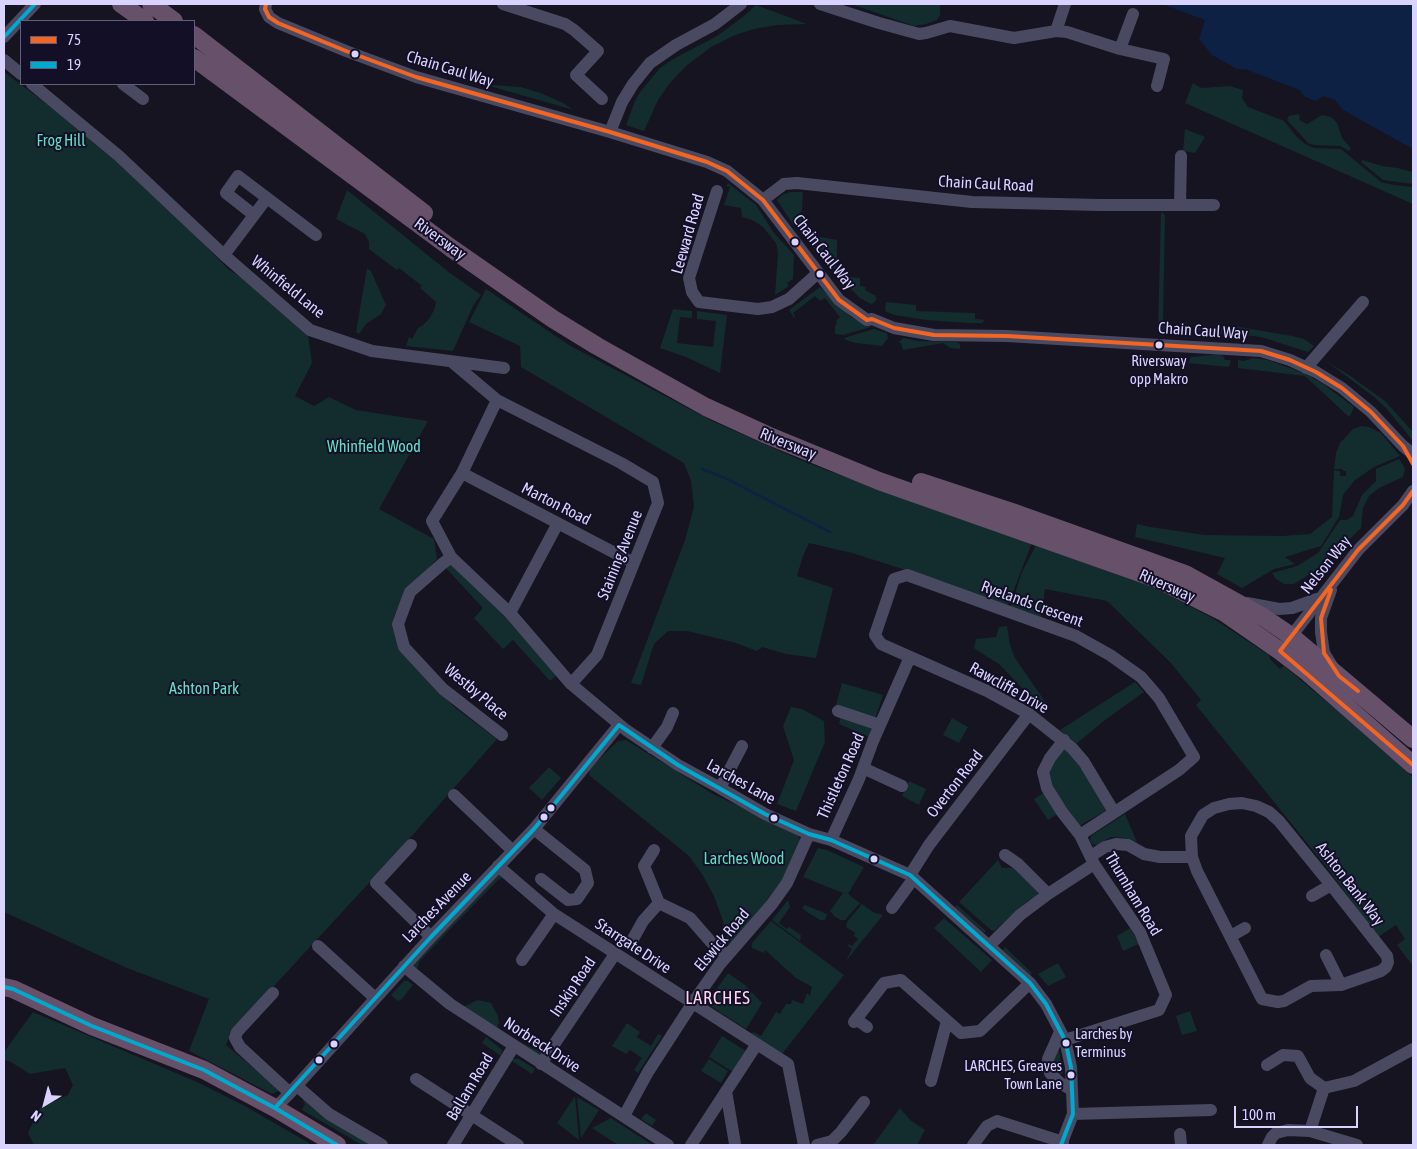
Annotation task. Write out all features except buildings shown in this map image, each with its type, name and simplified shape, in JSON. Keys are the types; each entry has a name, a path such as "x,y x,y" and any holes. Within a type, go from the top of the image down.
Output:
{"highway":[{"path":"121,4 144,20"},
{"path":"133,4 152,20"},
{"path":"151,4 173,20"},
{"name":"Riversway","path":"195,37 427,216 502,271 561,310 669,374 747,415 876,467 1012,512 1185,574 1235,600 1263,617 1393,747 1413,764"},
{"name":"Riversway","path":"195,59 510,290 597,346 706,407 767,435 879,481 1157,579 1286,642 1339,676 1413,739"},
{"path":"7,986 92,1026 204,1070 337,1145"}],"street":[{"path":"4,37 35,4"},
{"name":"Chain Caul Way","path":"266,4 265,9 269,17 278,23 346,51 425,79 610,132 707,162 727,171 763,200 839,300 867,320 872,319 894,328 934,335 1048,338 1261,351 1290,360 1342,388 1371,412 1408,450 1413,464"},
{"path":"504,4 565,24 598,51 576,75 602,99"},
{"path":"610,132 622,102 633,84 650,64 676,45 715,24 741,4"},
{"path":"820,4 918,34 950,26 1014,38 1056,31 1067,32 1120,49 1164,59 1157,86"},
{"path":"1056,31 1065,4"},
{"path":"1120,49 1133,14"},
{"path":"4,60 20,73"},
{"name":"Whinfield Lane","path":"35,85 119,156 224,254 310,330 372,352 504,368"},
{"path":"124,85 143,99"},
{"path":"1180,205 1181,156"},
{"path":"254,215 226,193 238,176 316,235"},
{"name":"Chain Caul Road","path":"763,200 784,184 797,182 972,202 1214,205"},
{"name":"Leeward Road","path":"717,192 689,278 692,292 699,302 758,309 772,307 789,299 818,273"},
{"path":"224,254 267,198"},
{"path":"1306,368 1363,302"},
{"path":"452,362 497,400 462,473"},
{"name":"Staining Avenue","path":"497,400 621,463 653,482 658,503 598,655 572,684"},
{"name":"Larches Lane","path":"462,473 432,521 452,557 510,613 572,684 619,725 678,765 765,814 809,834 831,840 912,876 1030,983 1046,1004 1062,1036 1071,1067 1073,1114"},
{"name":"Marton Road","path":"462,473 634,563"},
{"name":"Nelson Way","path":"1286,642 1358,550 1408,503 1413,491"},
{"path":"510,613 558,523"},
{"name":"Westby Place","path":"452,557 410,592 398,624 404,647 443,689 502,735"},
{"name":"Ryelands Crescent","path":"910,657 881,644 875,635 894,579 907,576 1072,634 1110,655 1141,676 1159,698 1194,757 1178,770 1080,835"},
{"path":"1334,581 1323,609 1321,632 1324,653 1339,676"},
{"path":"1235,600 1256,606 1279,609 1292,608 1320,597"},
{"name":"Rawcliffe Drive","path":"910,657 988,691 1029,714 1064,740 1084,762 1114,812"},
{"name":"Thistleton Road","path":"831,840 910,657"},
{"name":"Thistleton Road","path":"838,712 880,725"},
{"path":"652,748 667,727 673,713"},
{"name":"Overton Road","path":"892,908 929,845 1029,714"},
{"name":"Larches Avenue","path":"274,1108 293,1090 431,937 534,829 619,725"},
{"name":"Thurnham Road","path":"1062,1036 1159,1010 1166,995 1140,932 1092,860 1080,835 1062,812 1048,788 1042,772 1064,740"},
{"path":"720,788 742,746"},
{"path":"863,768 902,786"},
{"path":"454,794 513,851"},
{"name":"Ashton Bank Way","path":"1262,999 1278,1002 1284,1001 1311,986 1341,985 1381,971 1386,967 1388,962 1387,956 1279,821 1268,812 1256,806 1242,803 1229,804 1214,808 1203,815 1190,836 1192,856 1197,871 1268,1012"},
{"path":"534,829 586,870 588,882 577,899 568,900 541,879"},
{"name":"Elswick Road","path":"624,1116 648,1072 692,1004 727,956 772,904 787,883 809,834"},
{"path":"411,844 376,883 431,937"},
{"path":"989,946 1020,915 1092,860 1105,847 1116,844 1128,846 1144,854 1160,858 1192,856"},
{"path":"654,850 644,866 659,903 690,918 710,942 727,956"},
{"path":"1005,855 1018,864 1048,894"},
{"name":"Starrgate Drive","path":"498,866 554,914 788,1064 804,1145"},
{"path":"1312,896 1331,885"},
{"path":"540,902 552,888"},
{"path":"633,939 643,921 659,903"},
{"path":"522,960 554,914"},
{"path":"1231,936 1246,928"},
{"path":"318,946 375,998"},
{"name":"Inskip Road","path":"541,1064 615,954"},
{"path":"1326,955 1341,985"},
{"name":"Norbreck Drive","path":"404,966 450,1004 668,1145"},
{"path":"867,1027 855,1020 884,983 901,980 961,1033 980,1031 1030,983"},
{"path":"273,993 237,1032 235,1038 240,1047 293,1090 328,1114 382,1145"},
{"path":"932,1081 947,1021"},
{"path":"1062,1036 1048,1059 1050,1073 1060,1084 1072,1090"},
{"path":"691,1145 757,1044"},
{"name":"Ballam Road","path":"453,1145 514,1046"},
{"path":"1267,1065 1283,1055 1298,1056 1310,1078 1324,1088 1354,1081 1413,1049"},
{"path":"416,1079 518,1145"},
{"path":"1310,1131 1324,1088"},
{"path":"726,1091 735,1144"},
{"path":"817,1145 832,1141 864,1102"},
{"path":"973,1145 987,1126 997,1121 1062,1144 1073,1114 1212,1110"},
{"path":"1268,1145 1272,1137 1282,1131 1310,1131 1357,1145"}],"green space":[{"path":"851,4 940,4 940,15 937,20 914,26"},
{"path":"756,5 807,24 777,25 754,29 735,35 711,47 686,66 670,83 658,100 644,131 626,125 640,92 661,67 717,36"},
{"name":"Ashton Park","path":"4,72 126,163 228,269 243,279 308,335 312,363 295,396 314,406 329,397 356,410 428,421 379,509 434,539 437,559 405,594 392,624 441,693 454,707 497,739 403,846 274,986 228,1040 226,1045 280,1090 272,1094 189,1051 209,999 127,968 4,912"},
{"path":"1193,83 1201,88 1230,86 1243,90 1242,98 1248,107 1284,121 1305,144 1314,148 1341,149 1381,182 1413,187 1413,204 1185,103"},
{"path":"492,85 521,87 543,94 574,110 493,87"},
{"path":"1298,114 1300,116 1299,120 1307,124 1322,115 1331,117 1337,123 1342,138 1351,148 1349,151 1340,146 1308,143 1287,120 1289,116"},
{"path":"1185,129 1205,137 1195,153 1183,151"},
{"path":"1362,160 1412,172 1413,184 1383,180 1361,162"},
{"path":"728,183 756,205 774,233 794,255 793,279 787,283 789,286 775,295 778,253 776,243 763,227 752,220 742,217 741,208 724,205 730,187 726,186"},
{"path":"347,190 450,273 481,295 474,304 453,351 406,346 409,337 412,339 418,328 429,319 436,302 420,288 422,286 399,268 397,270 369,249 369,242 365,234 336,219"},
{"path":"790,192 803,192 802,210 796,218 794,226 777,200 782,195"},
{"path":"804,212 802,231 804,234 837,240 837,265 848,277 860,278 860,286 866,287 865,290 876,296 875,298 877,298 874,303 871,304 860,298 797,229 798,221"},
{"path":"1161,212 1165,215 1163,324 1187,326 1185,331 1158,331"},
{"path":"367,268 371,271 386,305 381,314 366,324 359,334 356,332"},
{"path":"820,287 851,317 871,327 843,335 835,334 836,321 840,317 825,298 820,301 815,296 793,313 794,318 789,310"},
{"path":"486,289 569,345 712,421 826,470 966,521 1033,540 1008,605 947,583 852,553 809,543 797,576 833,588 816,658 786,654 762,647 757,651 733,642 687,631 668,631 654,644 641,685 631,683 685,540 694,507 691,481 684,463 521,367 520,346 469,322"},
{"path":"886,302 916,305 916,311 975,313 975,319 985,320 982,323 968,323 926,320 894,315 885,311"},
{"path":"673,309 692,311 692,318 680,317 677,343 713,347 716,321 697,319 697,311 727,315 720,373 686,357 660,348"},
{"path":"1198,326 1234,329 1234,326 1240,327 1304,339 1314,346 1308,352 1261,337 1235,334 1234,330 1228,330 1224,334 1198,331"},
{"path":"874,329 887,333 890,340 887,339 882,346 856,343 844,338"},
{"path":"903,338 918,341 956,342 960,344 960,349 950,348 943,343 903,350 901,343 898,342"},
{"path":"1219,354 1225,360 1231,360 1229,367 1189,363 1192,357"},
{"path":"1253,358 1268,360 1306,374 1354,407 1351,414 1349,417 1305,376 1238,368 1238,360 1244,361"},
{"path":"1326,361 1385,401 1413,432 1413,441 1386,408 1373,396"},
{"path":"1362,426 1381,433 1400,456 1374,467 1355,480 1343,495 1339,517 1321,546 1285,557 1295,564 1274,569 1242,588 1217,574 1225,558 1135,537 1137,524 1205,535 1282,536 1310,534 1332,517 1334,470 1340,471 1340,476 1346,476 1346,471 1343,471 1343,469 1334,469 1336,453 1340,443 1353,429"},
{"path":"1399,459 1405,468 1403,477 1379,488 1369,496 1363,508 1361,528 1332,557 1320,568 1294,584 1284,584 1276,579 1272,573 1297,566 1318,553 1340,520 1347,520 1353,516 1362,495 1376,481 1376,469"},
{"path":"1037,543 1146,583 1214,619 1269,655 1270,659 1280,669 1284,666 1413,777 1413,966 1397,945 1405,939 1396,925 1378,937 1332,874 1196,705 1201,700 1170,662 1107,601 1045,589 1041,617 1011,606 1022,572"},
{"path":"451,557 562,671 550,681 513,640 503,649 474,618 483,608 442,564"},
{"path":"1007,626 1010,645 1015,658 1048,706 1036,703 1000,665 974,648 976,639 996,637 999,627"},
{"path":"1135,682 1144,692 1076,744 1060,730"},
{"path":"842,683 883,695 875,719 836,705"},
{"path":"791,707 802,709 824,721 825,742 796,811 777,804 794,760 783,726"},
{"path":"841,716 871,726 873,729 869,737 839,724"},
{"path":"952,718 968,727 959,743 943,735"},
{"name":"Larches Wood","path":"626,740 713,794 797,833 800,840 784,879 731,945 728,943 714,896 689,856 589,775 596,762 618,741"},
{"path":"1067,750 1089,778 1105,808 1105,811 1079,826 1062,807 1046,770 1059,751"},
{"path":"549,767 561,778 542,800 529,788"},
{"path":"909,781 926,789 919,805 902,796"},
{"path":"1045,792 1059,813 1048,820 1034,799"},
{"path":"1125,814 1137,842 1125,838 1112,837 1098,845 1092,844 1091,836"},
{"path":"818,848 827,850 864,867 848,894 860,903 845,920 840,920 830,911 843,893 803,877"},
{"path":"998,860 1002,868 1015,868 1038,892 1037,896 1029,900 994,931 959,902"},
{"path":"498,866 509,874 498,880 456,923 419,962 417,969 463,1007 478,1000 491,1003 498,1016 499,1023 497,1028 517,1041 548,1055 541,1064 404,966"},
{"path":"788,900 790,907 779,923 801,935 800,941 772,920"},
{"path":"862,904 873,912 883,915 846,961 852,949 848,946 849,944 852,946 858,939 854,936 855,933 846,927 847,922"},
{"path":"805,905 827,914 825,920 820,920 807,912 802,908"},
{"path":"957,905 986,931 984,933 955,907"},
{"path":"944,918 992,960 981,972 934,928"},
{"path":"771,921 844,975 782,1054 752,1034 753,1032 761,1036 776,1012 780,1014 786,1004 791,1004 792,1000 803,1004 807,993 810,996 812,987 796,978 765,950 764,953 752,948 752,943"},
{"path":"1130,928 1139,944 1123,951 1117,936"},
{"path":"1005,947 1032,973 1030,975 1003,950"},
{"path":"1058,963 1066,977 1048,986 1038,974"},
{"path":"728,973 745,985 762,1003 746,1029 709,1005 708,1001"},
{"path":"404,981 408,981 413,985 402,999 398,1001 391,995"},
{"path":"1190,1011 1197,1031 1182,1035 1176,1016"},
{"path":"33,1012 197,1082 245,1106 309,1143 309,1145 34,1145 28,1133 40,1108 68,1095 73,1085 65,1068 30,1074 11,1062 4,1060 4,1052"},
{"path":"627,1023 640,1032 637,1037 651,1046 658,1034 662,1036 638,1073 634,1070 642,1058 630,1050 626,1054 612,1046"},
{"path":"722,1036 746,1051 733,1072 709,1057"},
{"path":"486,1037 502,1050 501,1056 482,1043"},
{"path":"1058,1050 1063,1073 1059,1075 1053,1069 1052,1059"},
{"path":"513,1059 519,1059 535,1069 532,1074 512,1061"},
{"path":"709,1059 728,1071 721,1083 701,1071"},
{"path":"575,1096 579,1140 557,1123"},
{"path":"577,1097 599,1110 581,1138"},
{"path":"304,1098 375,1145 362,1145 302,1110 305,1104"},
{"path":"900,1108 910,1120 925,1130 917,1145 873,1145"},
{"path":"646,1113 656,1120 652,1126 641,1119"},
{"path":"611,1118 651,1144 618,1145 592,1128"}],"water":[{"path":"1162,4 1413,4 1413,149 1342,109 1335,100 1324,96 1315,101 1304,96 1300,90 1245,69 1237,69 1212,55 1199,39 1205,20"}],"waterway":[{"path":"702,469 725,478 830,532"}],"transit line":[{"name":"19","path":"4,37 35,4"},
{"name":"75","path":"266,4 265,9 269,17 278,23 416,77 610,132 707,162 727,171 763,200 839,300 867,320 872,319 894,328 934,335 1007,336 1261,351 1290,360 1316,372 1342,388 1371,412 1403,446 1413,464"},
{"name":"75","path":"1413,491 1403,505 1358,550 1280,651 1413,765"},
{"name":"75","path":"1331,590 1321,618 1324,653 1339,676 1358,691"},
{"name":"19","path":"275,1108 431,937 534,829 619,725 678,765 765,814 809,834 831,840 910,875 1030,983 1046,1004 1065,1040 1071,1067 1073,1114 1061,1145"},
{"name":"19","path":"4,987 13,989 92,1026 204,1070 275,1108 337,1145"}],"place":[{"name":"Riversway opp Makro","path":"1159,345"},
{"name":"Larches by Terminus","path":"1066,1043"},
{"name":"LARCHES, Greaves Town Lane","path":"1071,1075"}],"district":[{"name":"LARCHES","path":"718,998"}],"park label":[{"name":"Frog Hill","path":"61,141"},
{"name":"Whinfield Wood","path":"374,447"}]}
